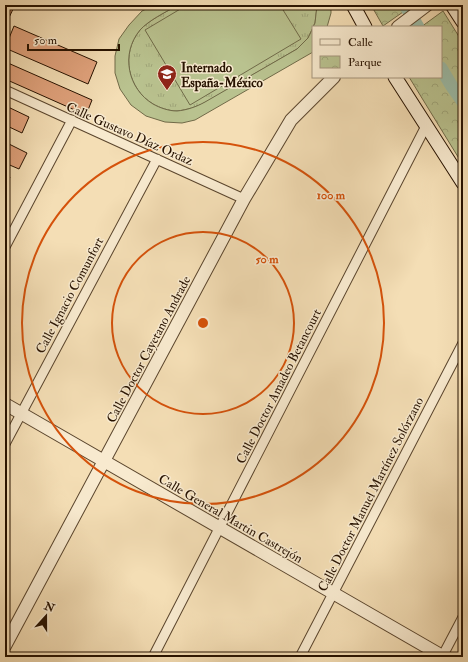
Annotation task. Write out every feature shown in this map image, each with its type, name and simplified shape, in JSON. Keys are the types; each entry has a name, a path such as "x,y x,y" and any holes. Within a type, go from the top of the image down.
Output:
{"main road":[{"path":"353,5 364,26"},
{"path":"452,5 463,22"},
{"path":"396,78 463,183"}],"street":[{"path":"399,26 427,5"},
{"name":"Calle Doctor Cayetano Andrade","path":"5,646 244,199 291,120 333,78"},
{"name":"Calle Gustavo Díaz Ordaz","path":"5,90 244,199"},
{"path":"5,247 72,120"},
{"name":"Calle Doctor Amadeo Betancourt","path":"153,657 426,126"},
{"name":"Calle Ignacio Comunfort","path":"5,444 157,159"},
{"name":"Calle Doctor Manuel Martínez Solórzano","path":"300,657 463,343"},
{"name":"Calle General Martin Castrejón","path":"5,404 443,657"},
{"path":"443,657 463,616"}],"green space":[{"path":"154,5 178,5 144,26 134,39 130,50 130,70 138,89 144,97 153,104 165,109 181,111 205,102 297,49 308,38 312,30 312,53 195,120 182,123 165,122 146,116 131,105 120,89 115,73 115,56 119,39 142,11"},
{"path":"178,5 317,5 315,23 312,26 308,38 297,49 206,102 192,108 177,111 159,107 144,97 133,80 130,70 130,50 134,39 144,26"},
{"path":"187,5 280,5 301,39 190,105 145,30"},
{"path":"317,5 331,5 331,13 327,26 314,26"},
{"path":"371,5 413,5 383,26"},
{"path":"443,11 463,43 463,165 410,78 442,78 442,26 422,26"}],"building":[{"path":"5,5 15,5 5,26"},
{"path":"14,26 97,62 88,84 5,48"},
{"path":"8,63 92,100 86,115 5,79 5,70"},
{"path":"6,106 29,117 22,133 5,125"},
{"path":"5,142 27,153 19,169 5,163"},
{"path":"5,175 10,177 5,187"}],"waterway":[{"path":"405,5 417,26"},
{"path":"442,70 463,102"}],"place":[{"name":"Internado España-México","path":"167,91"}]}
